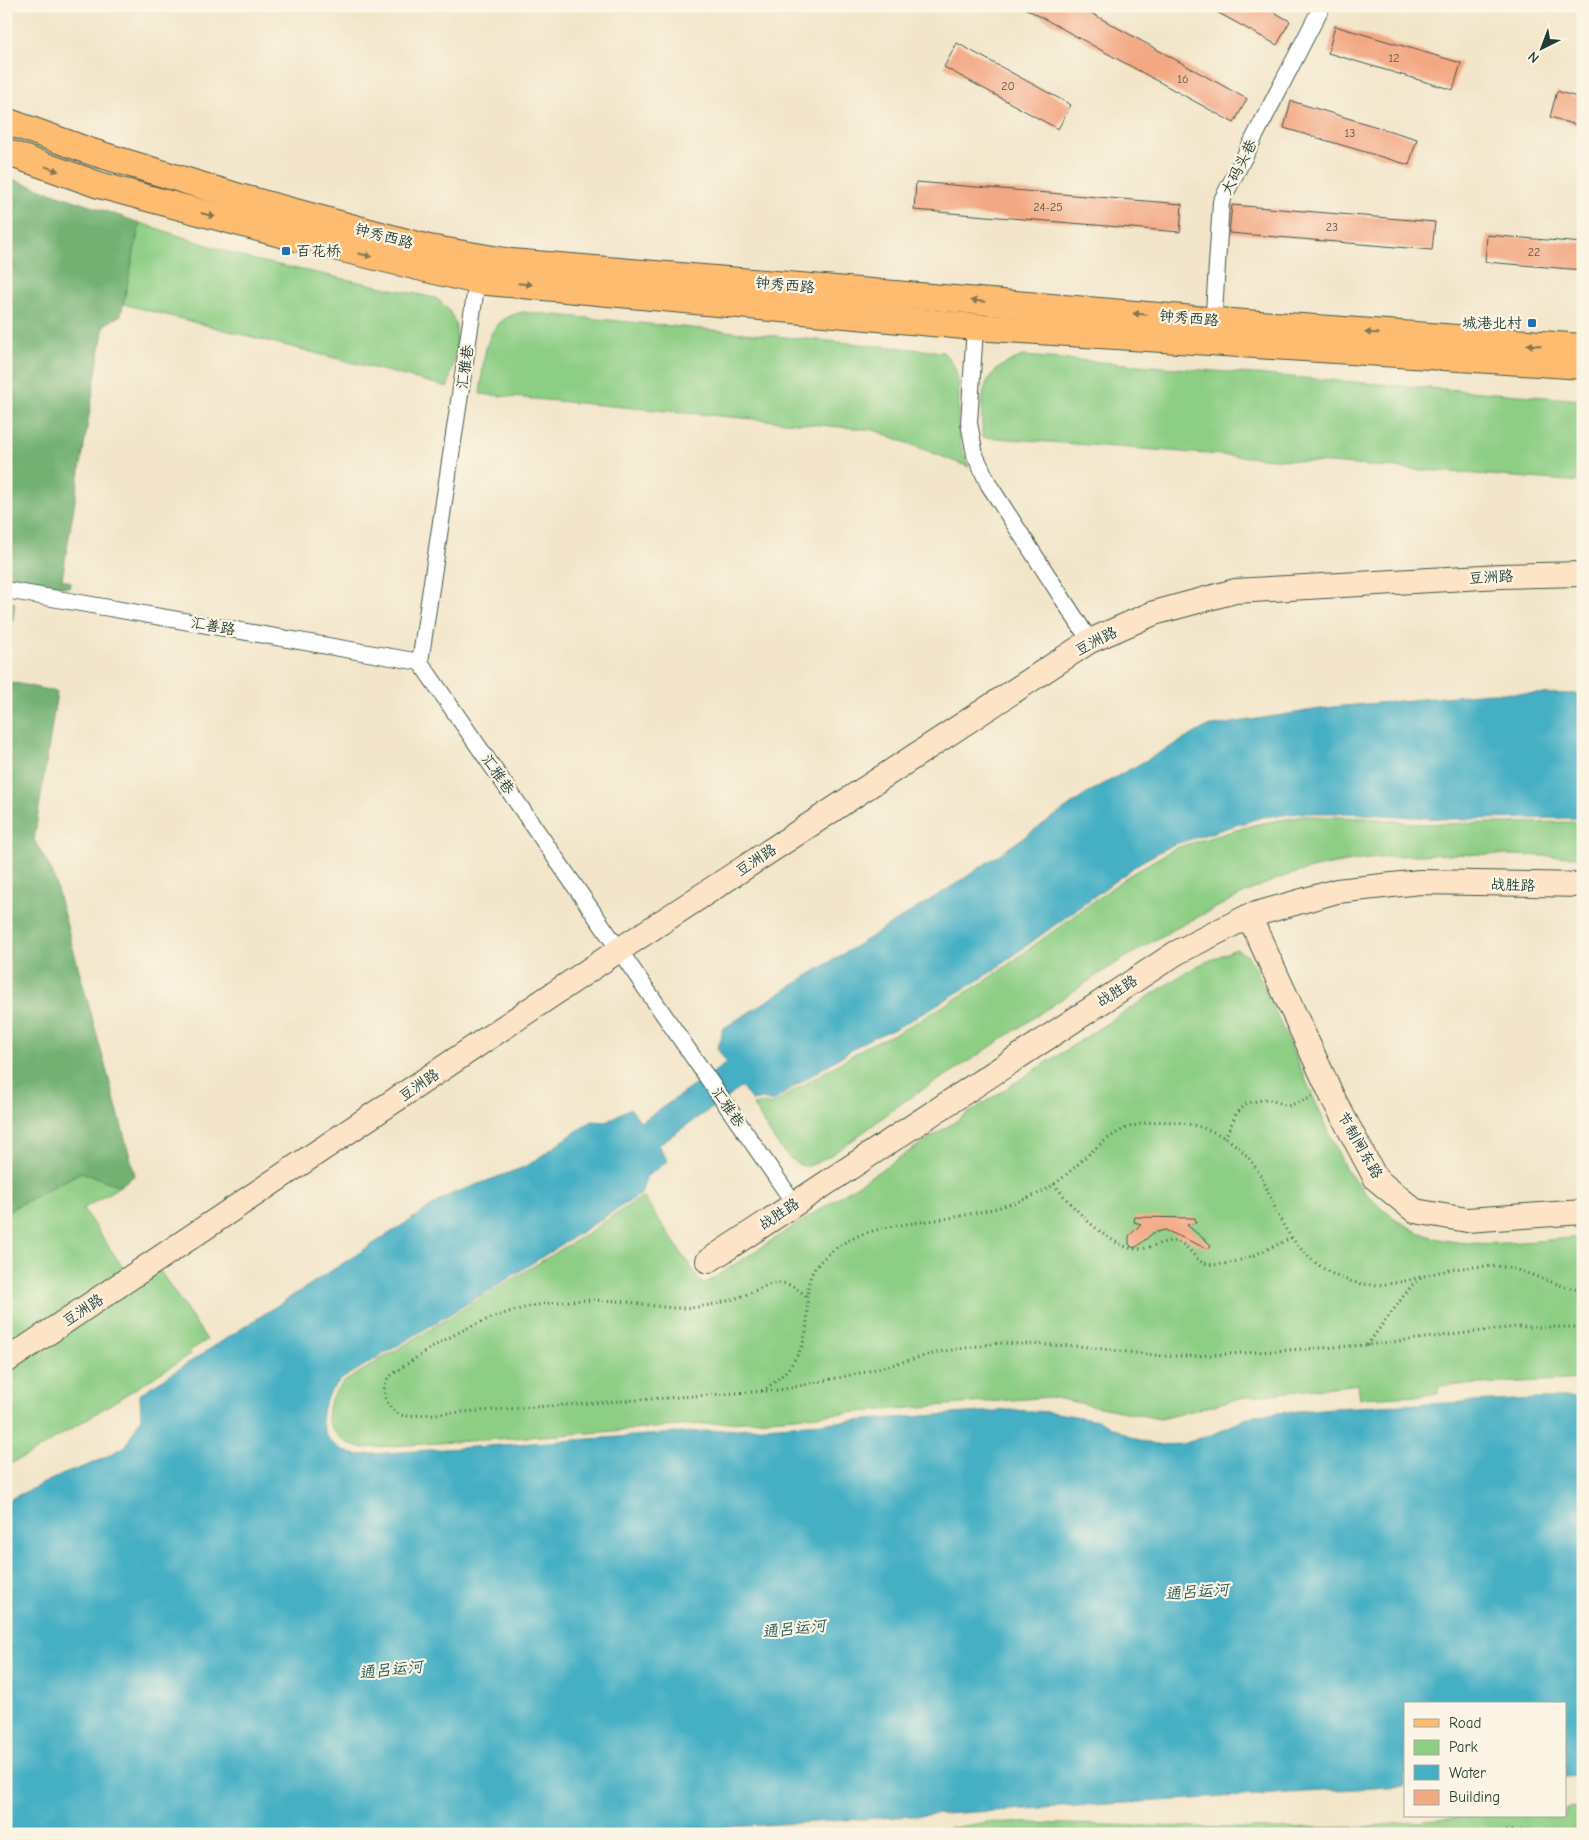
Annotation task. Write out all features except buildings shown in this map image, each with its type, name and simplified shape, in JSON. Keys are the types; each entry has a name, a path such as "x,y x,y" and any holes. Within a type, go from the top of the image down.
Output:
{"main road":[{"name":"钟秀西路","path":"6,121 92,152 227,194 429,248 511,262 1213,332 1583,366"},
{"name":"钟秀西路","path":"6,152 108,188 288,236 477,281 975,327 1213,332 1583,347"}],"street":[{"name":"大码头巷","path":"1213,332 1221,202 1322,6"},
{"name":"汇雅巷","path":"477,281 420,662 794,1203"},
{"path":"975,327 969,423 975,455 989,485 1090,641"},
{"name":"豆洲路","path":"6,1361 619,950 1090,641 1154,613 1234,592 1500,576 1583,574"},
{"name":"汇善路","path":"6,590 420,662"},
{"name":"战胜路","path":"708,1261 1176,953 1249,916 1337,891 1420,882 1583,886"},
{"name":"节制闸东路","path":"1249,916 1333,1098 1376,1179 1415,1211 1468,1220 1583,1212"}],"path":[{"path":"1225,1138 1236,1114 1247,1103 1267,1099 1288,1106 1295,1105 1317,1094"},
{"path":"761,1392 780,1377 798,1354 806,1329 807,1286 820,1262 837,1247 854,1238 873,1232 1005,1206 1038,1194 1054,1184 1116,1133 1135,1125 1178,1122 1201,1127 1225,1138 1242,1151 1260,1172 1275,1209 1291,1238 1308,1257 1341,1278 1378,1285 1393,1285 1460,1268 1504,1267 1556,1284 1583,1290"},
{"path":"1054,1184 1085,1220 1128,1247 1139,1249 1175,1242 1184,1244 1202,1262 1213,1265 1244,1258 1291,1238"},
{"path":"1367,1345 1412,1285 1424,1277"},
{"path":"806,1296 797,1288 780,1282 762,1285 744,1295 698,1307 673,1308 609,1301 530,1306 506,1312 453,1333 389,1377 383,1388 391,1409 395,1413 406,1416 761,1392 820,1383 939,1352 998,1343 1078,1346 1162,1356 1222,1355 1367,1345 1516,1327 1583,1327"},
{"path":"1451,1834 1528,1830 1560,1834"}],"green space":[{"path":"6,177 140,223 121,315 104,325 62,579 71,582 69,587 6,581"},
{"path":"140,223 250,259 435,298 446,307 456,327 455,350 448,387 123,304"},
{"path":"524,312 943,352 950,360 958,378 959,434 969,467 874,430 480,394 485,355 492,332 510,316"},
{"path":"1023,356 1583,400 1583,482 982,437 982,408 985,386 997,370"},
{"path":"6,601 15,603 6,675"},
{"path":"6,681 57,692 34,840 52,871 135,1175 120,1186 81,1172 6,1212"},
{"path":"1304,816 1368,818 1421,824 1583,822 1583,857 1476,854 1405,856 1334,864 1299,872 1272,881 1246,892 1163,935 1100,973 978,1055 906,1100 829,1156 808,1166 800,1165 784,1152 776,1143 753,1105 765,1103 771,1105 867,1046 899,1032 987,980 1128,876 1175,848 1257,824"},
{"path":"1236,949 1248,956 1256,969 1345,1168 1381,1207 1414,1230 1443,1240 1503,1243 1583,1237 1583,1379 1438,1386 1438,1394 1360,1398 1358,1384 1245,1397 1160,1419 1050,1397 588,1433 361,1448 339,1437 332,1430 328,1421 330,1402 335,1392 344,1382 586,1234 643,1196 703,1285 1174,980 1197,966"},
{"path":"81,1172 120,1186 83,1209 135,1285 160,1271 207,1340 189,1351 191,1354 29,1455 6,1465 6,1212"},
{"path":"1583,1808 1583,1834 919,1834 987,1822 1272,1829 1362,1827 1459,1818 1566,1818 1566,1809"}],"water":[{"name":"通吕运河","path":"1489,693 1583,694 1583,818 1446,819 1348,813 1300,813 1262,817 1172,845 1141,862 984,977 897,1028 867,1040 772,1102 763,1099 752,1101 742,1087 658,1145 668,1161 646,1177 641,1194 490,1290 342,1379 332,1389 326,1400 322,1412 322,1423 325,1433 332,1443 343,1450 357,1455 1011,1410 1051,1412 1098,1420 1133,1438 1155,1445 1183,1444 1213,1434 1254,1415 1333,1408 1583,1397 1583,1776 1566,1777 1566,1702 1404,1702 1404,1786 615,1834 6,1834 6,1501 61,1475 94,1463 126,1446 141,1417 140,1394 449,1195 527,1166 591,1121 606,1122 630,1108 641,1122 727,1063 717,1048 722,1035 722,1029 959,882 1091,791 1206,727 1333,707"}],"place":[{"name":"百花桥","path":"286,251"},
{"name":"城港北村","path":"1532,323"}]}
